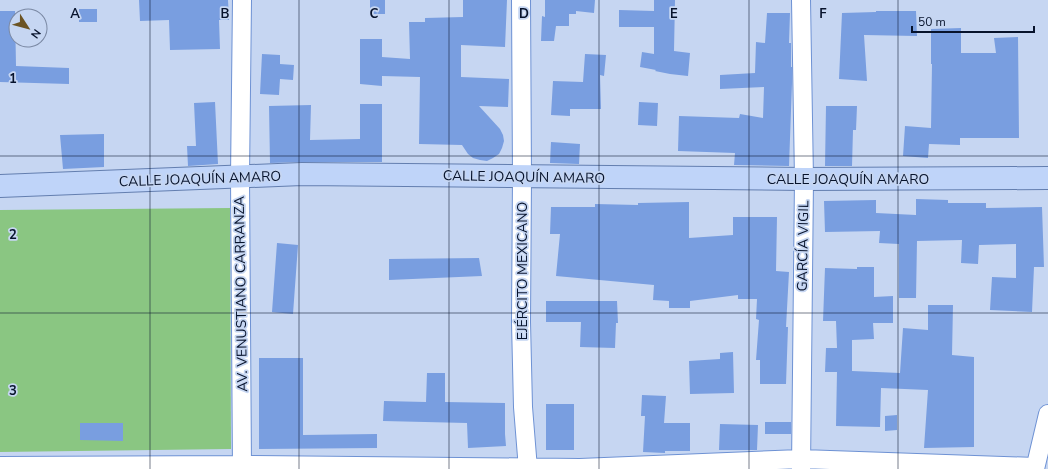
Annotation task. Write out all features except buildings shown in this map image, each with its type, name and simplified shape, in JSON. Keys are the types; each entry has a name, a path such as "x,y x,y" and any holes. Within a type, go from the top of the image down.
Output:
{"main road":[{"name":"CALLE JOAQUÍN AMARO","path":"0,186 302,174 804,179 1048,178"}],"street":[{"name":"AV. VENUSTIANO CARRANZA","path":"242,0 240,177 242,467"},
{"name":"EJÉRCITO MEXICANO","path":"521,0 522,322 524,407 528,468"},
{"name":"GARCÍA VIGIL","path":"801,0 804,179 801,464"},
{"path":"0,466 580,468 801,464 1035,468 1048,414"}],"green space":[{"path":"230,208 231,449 0,452 0,210"}]}
